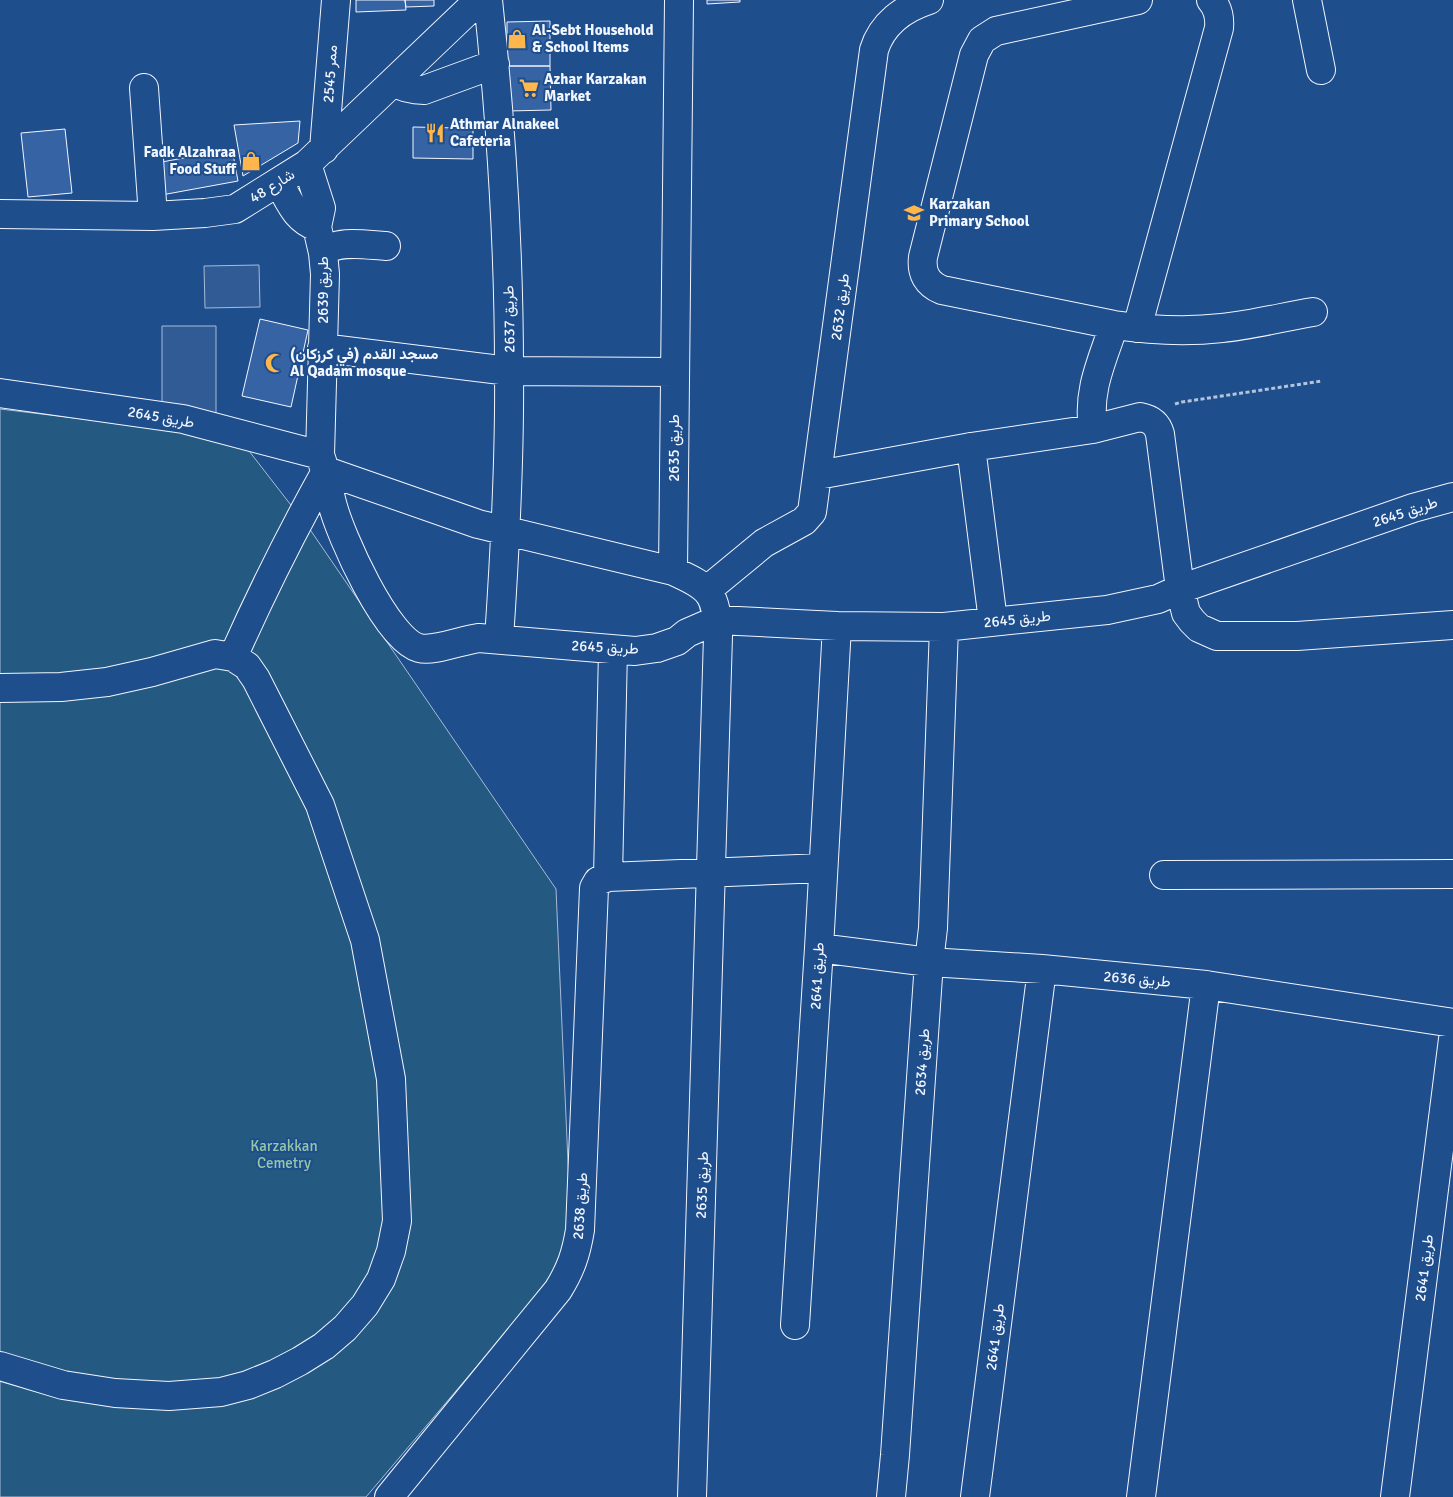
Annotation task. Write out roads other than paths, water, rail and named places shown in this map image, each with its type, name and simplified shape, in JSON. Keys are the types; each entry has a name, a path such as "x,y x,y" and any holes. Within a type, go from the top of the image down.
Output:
{"street":[{"name":"ممر 2545","path":"316,156 336,0"},
{"name":"شارع 48","path":"0,214 153,216 235,209 279,183 316,156 479,0"},
{"name":"طريق 2637","path":"488,0 503,166 509,371 506,532 499,639"},
{"name":"طريق 2635","path":"673,571 679,0"},
{"name":"طريق 2632","path":"707,590 764,542 804,521 812,512 874,50 887,25 904,11 929,0"},
{"path":"1138,0 1052,9 996,31 982,40 977,47 922,266 928,282 942,290 1125,326 1180,330 1222,328 1313,312"},
{"path":"1093,429 1091,403 1093,390 1125,326 1219,28 1218,10 1211,0"},
{"path":"1307,0 1321,70"},
{"path":"393,82 402,88 424,90 495,64"},
{"path":"144,88 153,216"},
{"name":"طريق 2639","path":"316,156 321,208 320,240 325,274 322,348 323,463"},
{"path":"279,183 300,218 328,248 338,244 386,246"},
{"path":"322,348 509,371 674,372"},
{"name":"طريق 2645","path":"0,393 183,418 323,463 454,517 506,532 673,571"},
{"path":"818,475 971,447 1093,429 1140,417 1148,418 1158,427 1160,434 1180,589 1186,613 1199,628 1217,636 1297,636 1453,625"},
{"path":"971,447 993,622"},
{"path":"233,657 323,463"},
{"name":"طريق 2645","path":"323,463 332,504 353,557 372,593 401,637 416,647 425,649 479,638 635,651 656,648 677,641 693,630 717,620 837,626 944,627 1108,610 1158,600 1180,589 1413,508 1453,497"},
{"path":"673,571 694,580 707,590"},
{"name":"طريق 2635","path":"692,1497 718,636 714,599 707,590"},
{"name":"طريق 2641","path":"795,1325 837,626"},
{"name":"طريق 2634","path":"890,1497 895,1455 929,962 933,928 944,627"},
{"name":"طريق 2638","path":"389,1497 558,1290 569,1272 575,1256 580,1230 594,888 603,879 614,650"},
{"path":"0,688 61,687 107,682 152,672 214,654 233,657 247,666 256,679 320,805 366,940 391,1079 397,1221 392,1251 381,1279 365,1305 345,1328 324,1346 300,1361 248,1385 221,1392 169,1396 116,1393 63,1385 0,1366"},
{"path":"603,879 822,868"},
{"path":"1164,875 1453,874"},
{"name":"طريق 2636","path":"819,948 929,962 1206,985 1453,1023"},
{"name":"طريق 2641","path":"975,1497 1042,970"},
{"path":"1141,1497 1206,985"},
{"name":"طريق 2641","path":"1395,1497 1453,1039"}],"place":[{"name":"Al-Sebt Household & School Items","path":"517,39"},
{"name":"Azhar Karzakan Market","path":"529,88"},
{"name":"Athmar Alnakeel Cafeteria","path":"435,133"},
{"name":"Fadk Alzahraa Food Stuff","path":"251,161"},
{"name":"Karzakan Primary School","path":"914,213"},
{"name":"مسجد القدم (في كرزكان) Al Qadam mosque","path":"275,363"}],"park label":[{"name":"Karzakkan Cemetry","path":"284,1154"}]}
